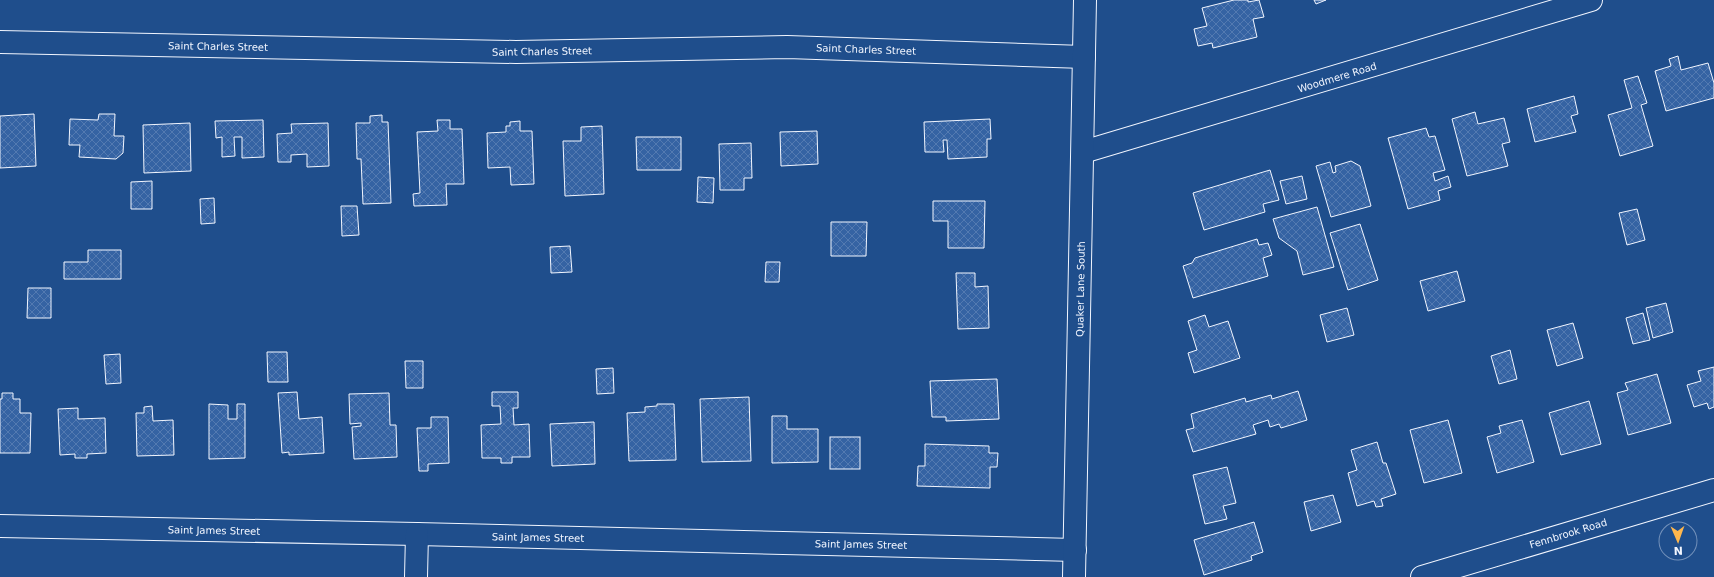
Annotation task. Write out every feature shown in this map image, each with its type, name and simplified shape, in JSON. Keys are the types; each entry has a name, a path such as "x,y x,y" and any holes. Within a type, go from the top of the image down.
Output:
{"street":[{"name":"Quaker Lane South","path":"1074,577 1085,0"},
{"name":"Woodmere Road","path":"1083,152 1591,0"},
{"name":"Saint Charles Street","path":"0,42 516,52 787,47 1084,57"},
{"name":"Fennbrook Road","path":"1422,577 1714,490"},
{"name":"Saint James Street","path":"0,526 417,534 1075,550"},
{"path":"416,577 417,534"}],"building":[{"path":"1234,0 1248,0 1248,2 1259,0 1264,17 1253,19 1257,37 1213,48 1212,43 1198,46 1194,29 1207,26 1202,8"},
{"path":"1314,0 1326,0 1316,4"},
{"path":"1678,56 1681,70 1708,63 1714,83 1714,98 1666,111 1655,71 1671,66 1669,59"},
{"path":"1638,76 1647,103 1641,105 1653,146 1620,156 1608,115 1632,108 1624,80"},
{"path":"1574,96 1578,114 1571,116 1576,132 1535,142 1527,109"},
{"path":"1475,112 1478,124 1504,118 1510,142 1502,144 1508,166 1467,176 1452,119"},
{"path":"34,114 36,166 0,168 0,116"},
{"path":"99,114 115,114 114,136 124,136 123,153 116,159 79,157 80,145 69,145 70,119 98,120"},
{"path":"382,115 382,122 388,122 391,203 363,204 361,159 357,159 356,123 370,123 370,116"},
{"path":"990,119 991,139 987,139 987,157 948,159 947,140 943,140 944,152 925,152 924,122"},
{"path":"263,120 264,157 242,158 242,137 234,137 235,156 222,157 222,137 216,138 215,121"},
{"path":"437,120 450,120 450,129 462,129 464,184 446,184 447,205 414,206 413,194 420,193 417,132 438,131"},
{"path":"520,121 520,131 532,131 534,184 511,185 510,167 488,168 487,133 506,132 506,126 510,126 510,122"},
{"path":"190,123 191,171 144,173 143,125"},
{"path":"328,123 329,166 307,167 307,154 291,155 291,162 278,162 277,134 292,133 291,124"},
{"path":"602,126 604,194 565,196 563,141 581,141 581,127"},
{"path":"1426,128 1429,137 1435,136 1445,170 1433,173 1435,181 1448,176 1451,187 1438,191 1440,200 1408,209 1388,138"},
{"path":"817,131 818,164 781,166 780,132"},
{"path":"636,137 681,137 681,170 637,170"},
{"path":"751,143 752,178 744,178 744,190 720,190 719,144"},
{"path":"1351,161 1360,166 1371,206 1331,217 1316,166 1330,162 1333,173 1336,172 1335,166"},
{"path":"1270,170 1279,200 1263,204 1265,212 1204,230 1193,193"},
{"path":"1302,176 1307,199 1286,204 1280,181"},
{"path":"698,177 714,178 713,203 697,202"},
{"path":"152,181 152,209 131,209 131,182"},
{"path":"214,198 215,223 201,224 200,199"},
{"path":"933,201 985,201 984,248 948,248 948,221 933,221"},
{"path":"341,206 357,206 359,235 342,236"},
{"path":"1317,207 1334,267 1303,275 1297,251 1279,238 1273,219"},
{"path":"1637,209 1645,240 1627,245 1619,213"},
{"path":"831,222 867,222 866,256 831,256"},
{"path":"1360,224 1378,280 1348,290 1330,233"},
{"path":"1257,239 1259,245 1268,243 1272,255 1263,258 1268,276 1193,298 1183,266 1192,263 1195,258"},
{"path":"570,246 572,272 551,273 550,247"},
{"path":"88,250 121,250 121,279 64,279 64,262 88,262"},
{"path":"766,262 780,262 779,282 765,282"},
{"path":"1457,271 1465,301 1428,311 1420,281"},
{"path":"956,273 975,273 975,287 988,286 989,328 958,329"},
{"path":"28,288 51,288 51,318 27,318"},
{"path":"1666,303 1673,332 1653,338 1646,308"},
{"path":"1347,308 1354,335 1327,342 1320,315"},
{"path":"1643,313 1650,340 1633,344 1626,318"},
{"path":"1205,315 1209,327 1228,321 1240,358 1194,373 1188,353 1197,350 1188,321"},
{"path":"1573,323 1583,358 1557,366 1547,330"},
{"path":"1510,350 1517,379 1499,384 1491,356"},
{"path":"267,352 287,352 288,382 268,382"},
{"path":"120,354 121,383 106,384 104,355"},
{"path":"405,361 423,361 423,388 406,388"},
{"path":"1714,367 1714,407 1709,409 1707,403 1694,407 1687,385 1701,381 1698,371"},
{"path":"613,368 614,393 597,394 596,369"},
{"path":"1657,374 1671,423 1628,435 1617,393 1628,390 1625,383"},
{"path":"997,379 999,419 946,421 946,417 932,417 930,381"},
{"path":"1298,391 1307,420 1281,428 1279,424 1270,427 1268,420 1253,425 1256,434 1193,452 1186,430 1194,428 1191,414 1245,398 1246,402 1271,395 1272,399"},
{"path":"297,392 299,419 322,417 324,453 289,455 289,452 282,453 278,393"},
{"path":"492,392 518,392 518,408 513,408 514,425 529,424 530,457 512,457 512,463 501,463 501,458 482,458 481,425 501,424 500,406 492,406"},
{"path":"2,393 13,393 13,399 20,399 20,413 31,413 30,453 0,453 0,399 2,399"},
{"path":"389,393 390,425 396,425 397,457 354,459 352,427 361,426 361,423 350,424 349,394"},
{"path":"749,397 751,461 702,462 700,399"},
{"path":"1589,401 1601,444 1561,455 1549,413"},
{"path":"209,404 228,405 228,419 237,419 237,404 245,404 245,458 209,459"},
{"path":"657,404 674,404 676,460 629,461 627,413 645,412 645,407 657,406"},
{"path":"152,406 153,421 173,420 174,455 137,456 136,413 144,413 144,407"},
{"path":"78,408 78,419 105,418 106,453 87,454 87,458 75,458 75,454 60,455 58,409"},
{"path":"772,416 787,416 787,429 818,429 818,462 772,463"},
{"path":"431,417 448,417 449,463 428,464 428,471 419,471 417,428 431,428"},
{"path":"1448,420 1462,473 1424,483 1410,430"},
{"path":"1522,420 1534,462 1497,473 1487,437 1501,433 1499,426"},
{"path":"594,422 595,464 552,466 550,424"},
{"path":"830,437 860,437 860,469 830,469"},
{"path":"1377,442 1383,463 1386,463 1396,494 1381,499 1383,506 1376,507 1374,501 1357,506 1348,473 1357,470 1351,450"},
{"path":"925,444 989,446 989,453 998,453 997,467 990,467 990,488 917,486 918,466 925,466"},
{"path":"1227,467 1236,503 1223,506 1227,519 1205,524 1193,475"},
{"path":"1333,495 1341,522 1311,531 1304,502"},
{"path":"1254,522 1263,552 1251,556 1252,560 1204,575 1194,540"}]}
